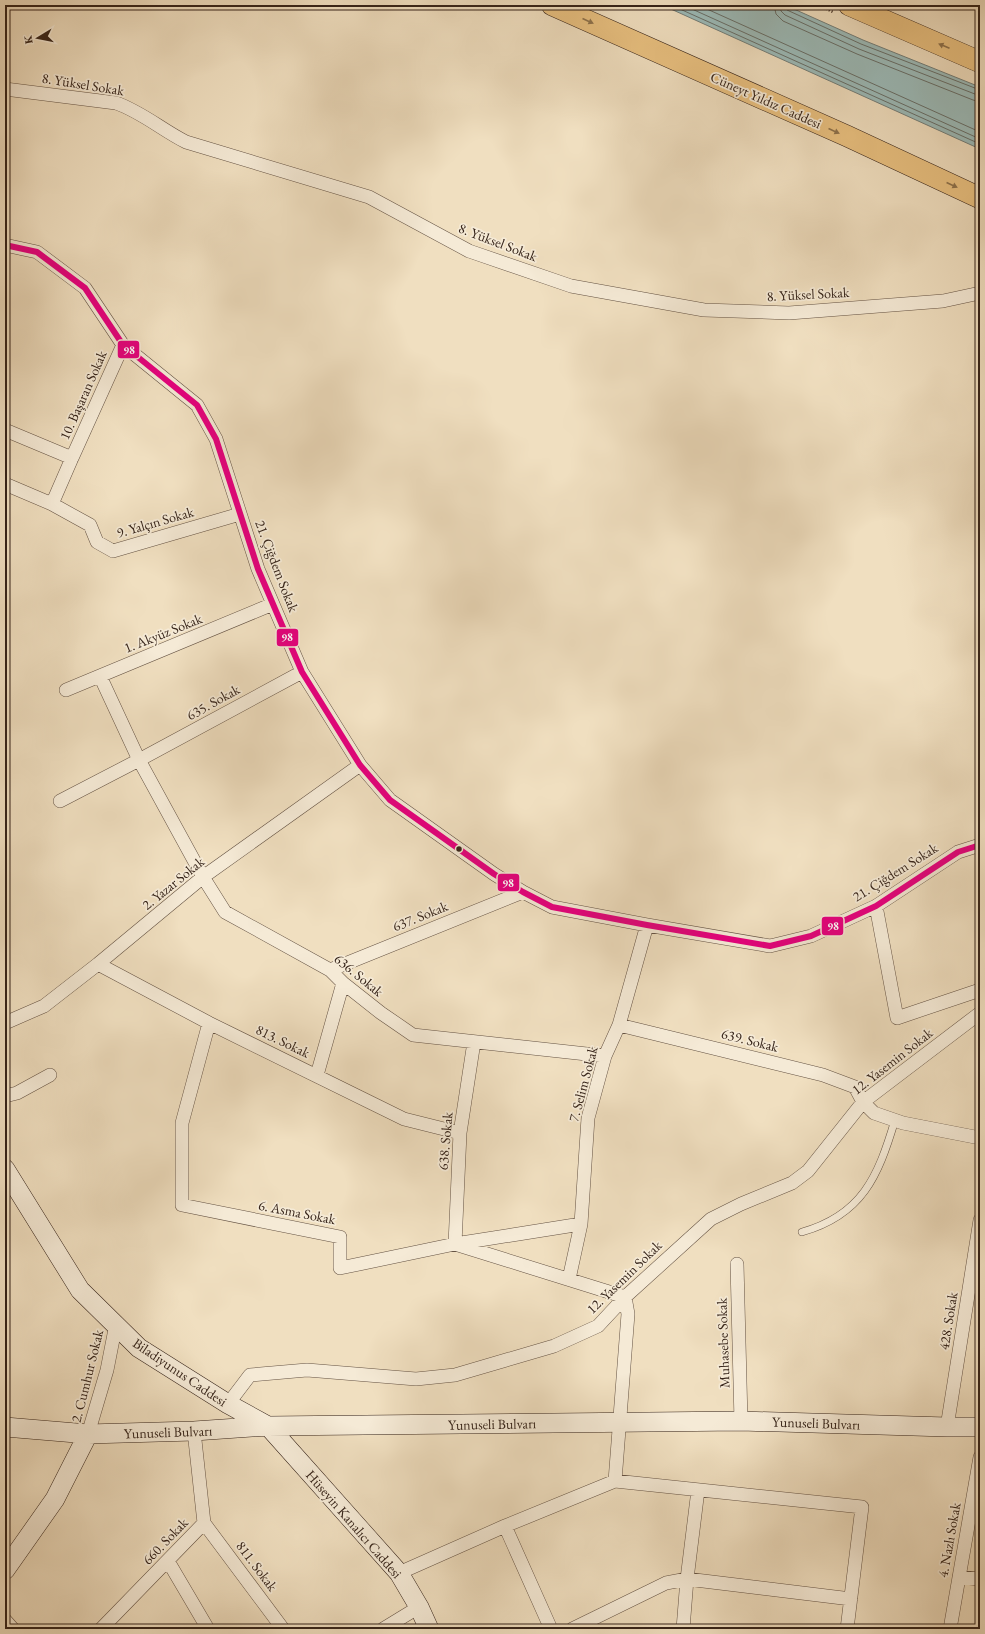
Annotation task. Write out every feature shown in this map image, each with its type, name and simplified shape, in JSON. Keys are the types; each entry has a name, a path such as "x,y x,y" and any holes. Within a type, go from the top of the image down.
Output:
{"main road":[{"name":"Cüneyt Yıldız Caddesi","path":"552,5 833,130 980,198"},
{"path":"849,5 980,62"},
{"name":"Biladiyunus Caddesi","path":"5,1169 80,1290 139,1348 228,1404 268,1426"},
{"name":"Yunuseli Bulvarı","path":"5,1427 88,1434 194,1431 268,1426 741,1421 980,1427"},
{"name":"Hüseyin Kanalıcı Caddesi","path":"268,1426 399,1573 419,1607 429,1629"},
{"path":"5,1570 55,1498 88,1434"}],"street":[{"name":"8. Yüksel Sokak","path":"5,89 116,103 132,109 186,142 369,197 469,251 571,286 704,310 789,313 943,301 980,293"},
{"name":"21. Çiğdem Sokak","path":"5,246 37,252 85,288 123,345 197,405 216,439 258,569 302,672 360,765 390,800 522,892 552,907 770,946 811,936 876,906 958,852 980,845"},
{"name":"10. Başaran Sokak","path":"52,504 123,345"},
{"name":"10. Başaran Sokak","path":"5,430 72,458"},
{"name":"9. Yalçın Sokak","path":"5,484 52,504 90,525 97,542 113,551 240,514"},
{"name":"1. Akyüz Sokak","path":"66,690 273,604"},
{"name":"635. Sokak","path":"60,801 302,672"},
{"path":"100,676 139,760"},
{"name":"636. Sokak","path":"139,760 203,877 225,912 330,970 343,983 381,1013 413,1035 605,1056"},
{"name":"2. Yazar Sokak","path":"5,1023 44,1006 98,964 203,877 360,765"},
{"name":"637. Sokak","path":"330,970 522,892"},
{"path":"876,906 897,1018 980,990"},
{"name":"7. Selim Sokak","path":"569,1279 581,1224 588,1118 605,1056 619,1025 647,925"},
{"name":"813. Sokak","path":"98,964 209,1023 404,1119 460,1133"},
{"path":"317,1076 343,983"},
{"name":"12. Yasemin Sokak","path":"228,1404 250,1374 307,1370 416,1379 455,1375 554,1346 598,1326 625,1297 711,1219 741,1204 792,1183 808,1171 863,1102 980,1013"},
{"name":"6. Asma Sokak","path":"209,1023 182,1123 182,1205 340,1237 340,1268 455,1244 581,1224"},
{"name":"639. Sokak","path":"619,1025 823,1075 855,1087 863,1102 874,1114 894,1120 980,1138"},
{"name":"638. Sokak","path":"455,1244 460,1133 474,1042"},
{"path":"5,1096 17,1093 50,1075"},
{"name":"428. Sokak","path":"947,1427 980,1226"},
{"path":"455,1244 625,1297 628,1314 615,1481"},
{"name":"Muhasebe Sokak","path":"737,1264 741,1421"},
{"name":"2. Cumhur Sokak","path":"88,1434 107,1370 116,1324"},
{"name":"660. Sokak","path":"101,1629 204,1523 194,1431"},
{"name":"4. Nazlı Sokak","path":"950,1629 980,1457"},
{"path":"399,1573 505,1526 615,1481 862,1507 848,1629"},
{"path":"683,1629 687,1579 698,1490"},
{"name":"811. Sokak","path":"204,1523 283,1629"},
{"path":"505,1526 551,1629"},
{"path":"168,1561 208,1629"},
{"path":"959,1577 980,1579"},
{"path":"572,1629 666,1583 687,1579 851,1599"},
{"path":"383,1629 419,1607"},
{"path":"5,1620 13,1629"}],"lane":[{"path":"802,1232 834,1220 847,1211 862,1196 872,1180 889,1140 894,1120"}],"water":[{"path":"662,5 785,5 863,40 980,87 980,149"}],"transit line":[{"name":"98","path":"5,245 37,252 85,288 123,345 197,405 216,439 258,569 302,672 360,765 390,800 494,874 523,892 552,907 770,946 811,936 876,906 958,852 980,845"}]}
